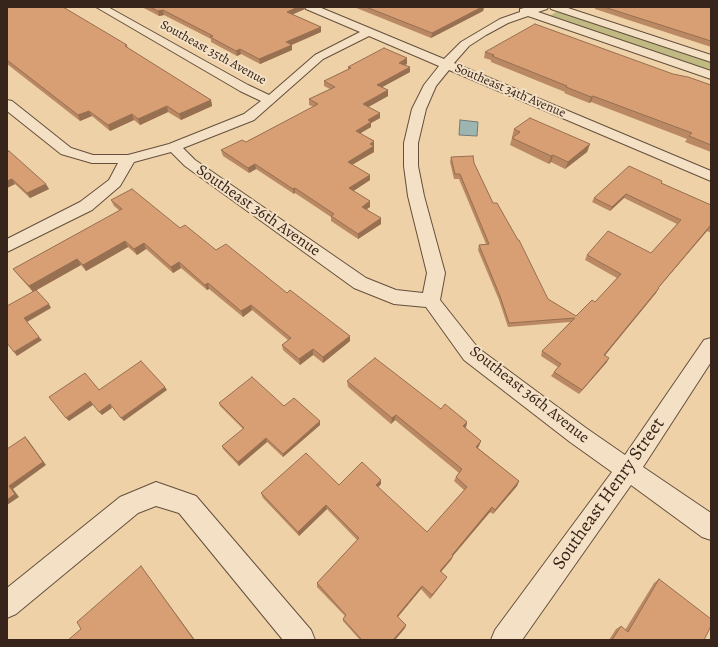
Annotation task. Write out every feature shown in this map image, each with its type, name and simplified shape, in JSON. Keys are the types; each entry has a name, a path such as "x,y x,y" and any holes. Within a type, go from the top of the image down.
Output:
{"street":[{"name":"Southeast 35th Avenue","path":"101,7 244,88 270,100"},
{"name":"Southeast 34th Avenue","path":"310,7 711,176"},
{"path":"512,7 711,76"},
{"path":"431,301 436,273 416,196 411,166 411,143 419,109 430,85 446,64 466,44 504,21 543,7"},
{"path":"555,7 711,59"},
{"path":"7,104 66,151 92,159 128,159 174,147 249,117 319,58 368,32"},
{"name":"Southeast 36th Avenue","path":"174,147 190,163 360,283 394,297 431,301 471,354 578,435 711,528"},
{"path":"7,246 86,206 116,183 128,159"},
{"name":"Southeast Henry Street","path":"505,640 628,470 711,346"},
{"path":"7,605 129,505 156,494 187,504 301,640"}],"shaded area":[{"path":"556,12 711,62 711,72 551,17 551,15"}],"water":[{"path":"460,120 478,122 477,136 459,135"}],"building":[{"path":"7,7 63,7 127,45 125,46 211,100 179,114 167,106 138,119 132,114 108,125 89,111 78,115 7,60"},
{"path":"150,7 298,7 287,12 321,27 286,42 292,45 259,59 240,49 236,51 210,37 213,36 163,10 158,11"},
{"path":"366,7 482,7 432,33"},
{"path":"604,7 711,7 711,41"},
{"path":"535,24 673,74 688,77 711,85 711,145 689,136 692,133 593,96 591,97 485,52"},
{"path":"384,48 407,58 399,63 410,67 377,85 388,90 363,104 380,113 368,120 371,122 356,131 374,141 370,144 374,146 348,162 370,175 349,188 370,201 362,207 381,218 358,234 331,216 334,214 295,188 293,189 255,164 248,168 221,150 242,140 246,142 318,104 309,99 335,87 324,81 351,68 348,67"},
{"path":"530,118 590,144 568,162 512,138 520,132 514,129"},
{"path":"9,151 46,184 27,193 12,179 7,181 7,152"},
{"path":"473,156 474,163 493,203 497,203 519,240 548,299 576,316 592,300 595,302 621,274 587,255 608,231 651,253 681,220 626,194 612,207 594,198 629,166 662,181 661,183 711,205 711,227 710,226 658,288 604,355 609,358 582,390 554,372 561,364 542,351 575,318 509,323 500,296 479,245 489,244 460,174 455,174 451,157"},
{"path":"132,189 180,228 185,225 216,250 226,244 287,293 290,290 350,336 323,357 313,349 299,359 282,345 291,338 251,305 241,311 208,283 205,285 179,262 171,267 144,243 134,249 125,241 83,265 77,259 29,286 13,269 122,209 111,200"},
{"path":"36,290 49,304 24,318 39,337 14,352 7,343 7,306"},
{"path":"375,358 441,409 445,404 467,422 463,426 481,441 476,447 519,481 495,510 492,507 452,555 453,556 440,571 447,577 432,595 422,586 397,616 406,625 393,640 362,640 343,619 346,615 317,583 359,538 326,505 298,532 261,493 306,453 339,485 362,462 381,480 376,485 427,532 467,487 456,477 462,469 396,415 392,418 347,381"},
{"path":"141,361 165,387 121,418 110,404 99,412 90,401 66,418 49,397 85,373 99,390"},
{"path":"252,377 284,406 294,398 320,421 283,454 266,438 238,462 222,446 244,428 219,403"},
{"path":"25,437 43,462 9,486 15,494 7,500 7,449"},
{"path":"141,566 194,640 68,640 81,629 77,622"},
{"path":"659,579 711,619 711,626 704,640 612,640 621,626 628,632"}]}
